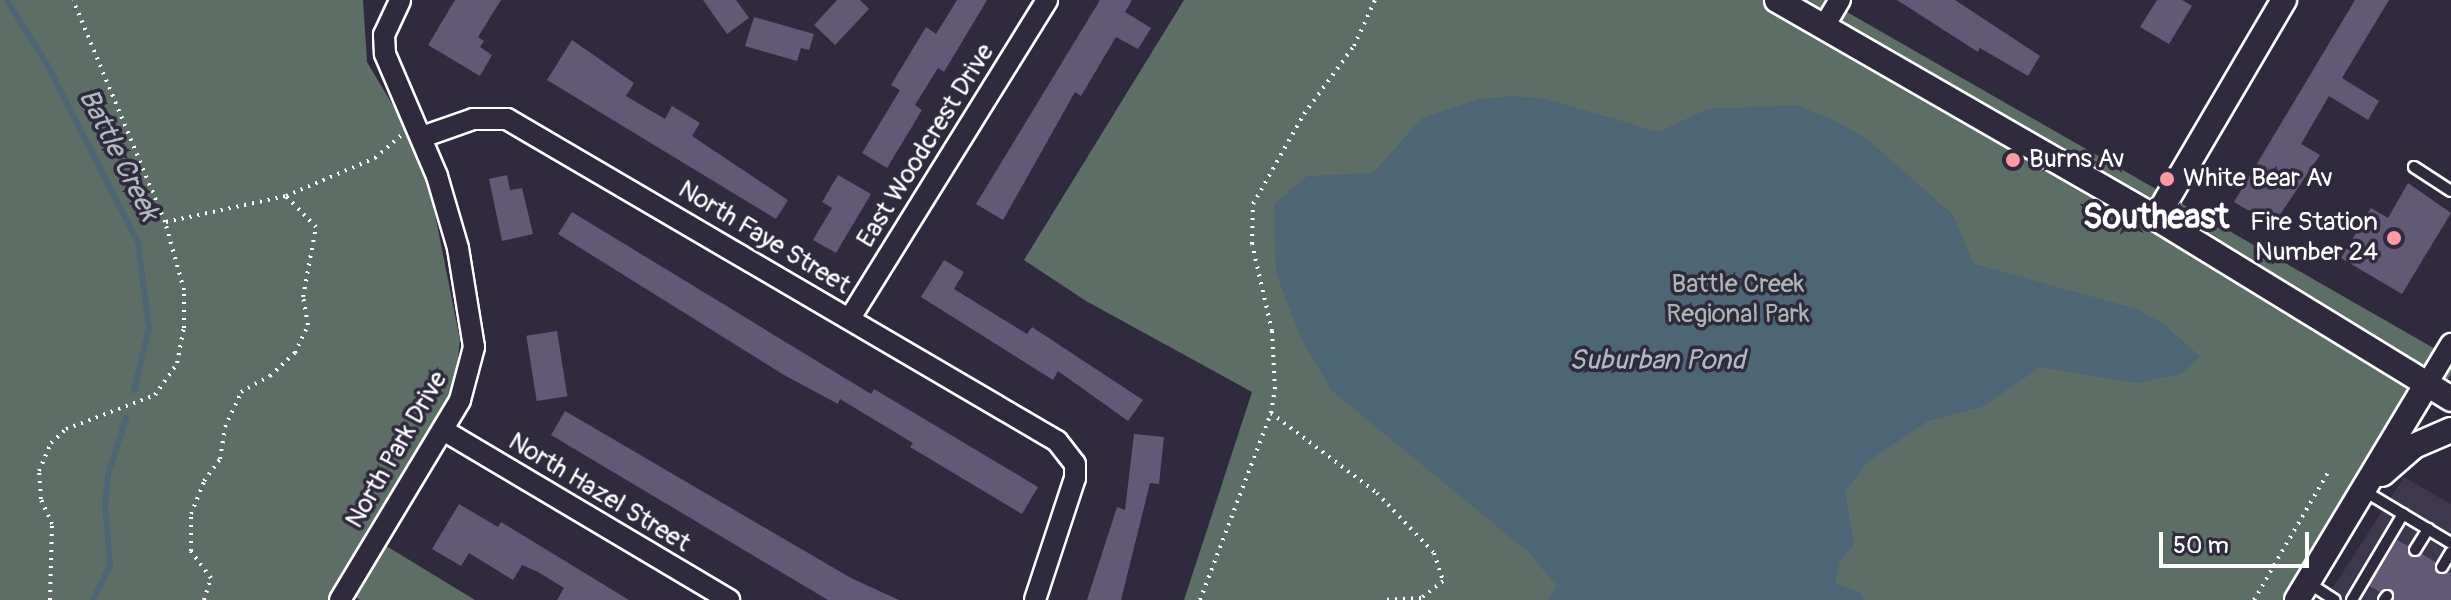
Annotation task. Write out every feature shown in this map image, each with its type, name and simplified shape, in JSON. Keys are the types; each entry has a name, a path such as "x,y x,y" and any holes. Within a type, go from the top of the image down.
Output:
{"street":[{"name":"North Park Drive","path":"340,600 460,400 474,347 458,248 420,133 385,54 384,35 400,0"},
{"name":"East Woodcrest Drive","path":"850,318 1047,0"},
{"path":"1777,0 2156,218 2451,399"},
{"path":"1823,28 1840,0"},
{"path":"2156,218 2284,0"},
{"name":"North Faye Street","path":"420,133 473,119 507,119 850,318 1067,451 1075,478 1035,600"},
{"path":"2302,591 2451,344"},
{"name":"North Hazel Street","path":"443,430 729,600"},
{"path":"2347,515 2414,446 2451,430"}],"lane":[{"path":"2414,167 2451,191"},
{"path":"2366,492 2451,543"},
{"path":"2352,600 2403,514"},
{"path":"2415,550 2428,529"},
{"path":"2442,567 2451,552"},
{"path":"2302,591 2335,600"}],"path":[{"path":"50,600 54,549 39,471 51,443 66,429 155,395 177,363 184,328 184,290 165,222 73,0"},
{"path":"1200,600 1271,413 1272,331 1252,244 1253,204 1304,114 1354,46 1375,0"},
{"path":"165,222 286,196 375,158 397,137 420,133"},
{"path":"204,600 211,578 191,551 191,514 204,481 220,459 225,427 241,392 270,376 295,353 308,325 303,297 316,227 286,196"},
{"path":"1271,413 1377,493 1434,553 1443,581 1421,598 1381,600"},
{"path":"2254,600 2330,469"}],"shaded area":[{"path":"2404,477 2451,504 2451,600 2325,600"}],"green space":[{"path":"0,0 363,0 367,62 403,122 431,194 460,340 454,391 365,533 475,600 360,600 346,591 340,600 0,600"},
{"name":"Battle Creek Regional Park","path":"1184,0 1826,0 2451,358 2451,374 2311,600 1184,600 1252,392 1086,301 1024,260"}],"water":[{"name":"Suburban Pond","path":"1513,96 1546,99 1659,132 1707,109 1795,105 1834,120 1867,139 1953,215 1974,264 2137,309 2165,325 2200,357 2181,374 2137,383 2040,367 1982,407 1928,421 1868,461 1845,492 1854,544 1840,561 1835,584 1860,592 1864,600 1548,600 1557,586 1527,551 1331,390 1300,336 1276,273 1274,204 1307,176 1373,173 1422,118 1479,99"}],"building":[{"path":"455,0 501,0 478,37 484,41 480,47 492,55 480,76 428,45"},
{"path":"703,0 736,0 749,18 727,34"},
{"path":"837,0 860,0 869,9 835,45 814,25"},
{"path":"957,0 987,0 944,72 938,68 915,105 922,110 887,168 862,153 900,90 891,85 926,27 936,34"},
{"path":"1100,0 1132,0 1125,12 1151,28 1138,49 1116,37 1081,96 1075,92 1003,220 976,204"},
{"path":"1897,0 1955,0 2040,56 2028,76 1980,48 1978,52"},
{"path":"2157,0 2182,0 2192,6 2169,44 2140,27"},
{"path":"2355,0 2389,0 2342,78 2379,101 2368,120 2329,96 2301,144 2320,155 2273,225 2234,202"},
{"path":"754,17 814,34 809,50 801,48 797,61 745,46"},
{"path":"572,40 634,83 626,96 665,119 672,106 700,123 692,136 788,200 776,219 547,80"},
{"path":"507,175 510,190 522,188 533,234 502,241 489,179"},
{"path":"838,175 871,194 836,253 813,240 832,208 822,202"},
{"name":"Fire Station Number 24","path":"2408,183 2451,213 2402,294 2341,258 2371,208 2388,218"},
{"path":"572,212 871,394 874,389 1038,487 1022,514 910,447 913,443 840,399 838,404 784,375 558,234"},
{"path":"944,260 964,272 954,289 1027,334 1032,327 1143,400 1128,421 1058,371 1053,380 921,297"},
{"path":"557,331 567,396 537,401 526,336"},
{"path":"565,411 851,578 899,600 828,600 551,435"},
{"path":"1134,434 1164,437 1159,484 1150,483 1121,600 1087,600 1117,507 1125,510"},
{"path":"459,504 498,527 501,522 629,600 557,600 564,588 538,572 522,565 513,580 469,553 461,566 432,549"},
{"path":"2397,540 2408,546 2412,557 2422,554 2435,562 2439,574 2451,572 2451,600 2394,600 2391,589 2380,592 2369,586"}],"waterway":[{"name":"Battle Creek","path":"7,0 48,66 138,243 149,328 134,390"},
{"name":"Battle Creek","path":"93,600 110,565 105,505 108,475 126,418"}],"place":[{"name":"Burns Av","path":"2013,160"},
{"name":"White Bear Av","path":"2167,179"},
{"name":"Fire Station Number 24","path":"2394,238"}],"district":[{"name":"Southeast","path":"2156,218"}]}
